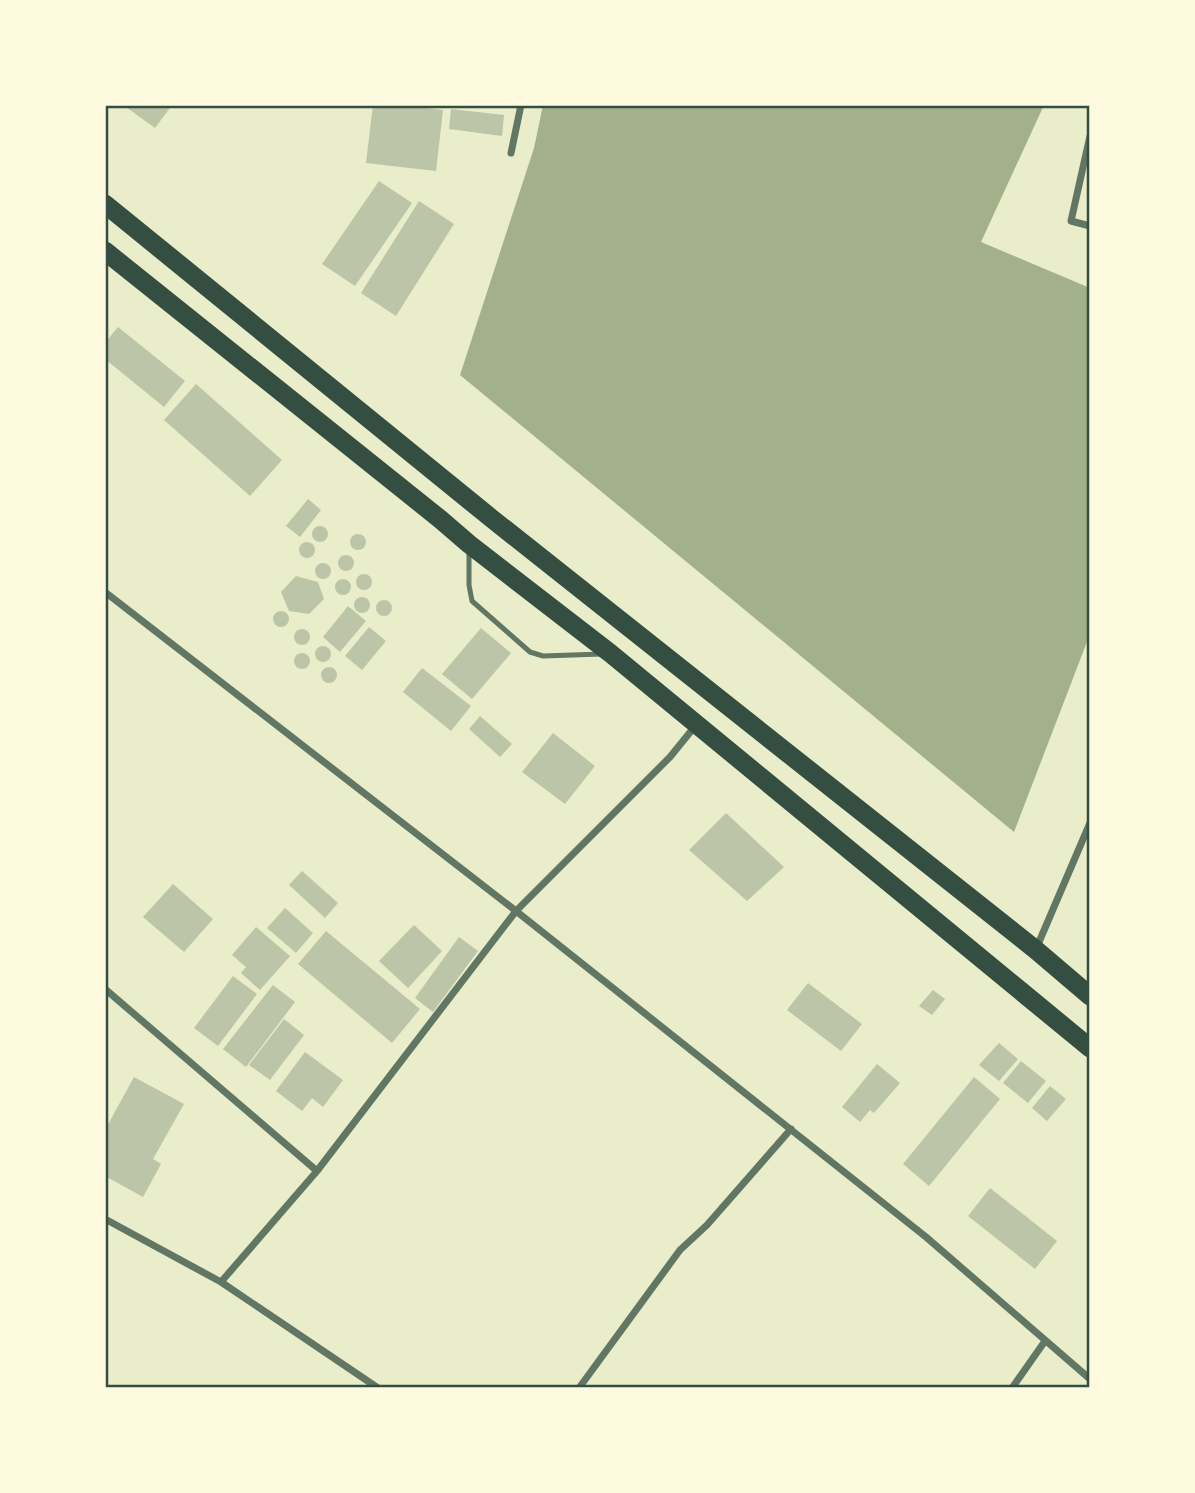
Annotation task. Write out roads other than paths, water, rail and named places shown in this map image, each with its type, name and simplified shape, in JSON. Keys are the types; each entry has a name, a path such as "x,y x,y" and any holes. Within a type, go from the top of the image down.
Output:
{"highway":[{"path":"105,204 491,518 1036,950 1090,996"},
{"path":"105,251 469,544 610,653 1090,1048"},
{"path":"469,544 491,518"},
{"path":"610,653 632,630"}],"street":[{"path":"511,153 521,105"},
{"path":"1090,136 1071,221 1090,226"},
{"path":"105,592 516,911 791,1129 926,1237 1090,1378"},
{"path":"221,1282 317,1171 516,911 670,757 696,725"},
{"path":"1036,950 1090,823"},
{"path":"105,989 317,1171"},
{"path":"579,1388 680,1250 707,1225 791,1129"},
{"path":"105,1219 221,1282 378,1388"},
{"path":"1012,1388 1045,1341"}],"lane":[{"path":"469,544 469,585 472,601 530,652 543,656 610,653"}]}
